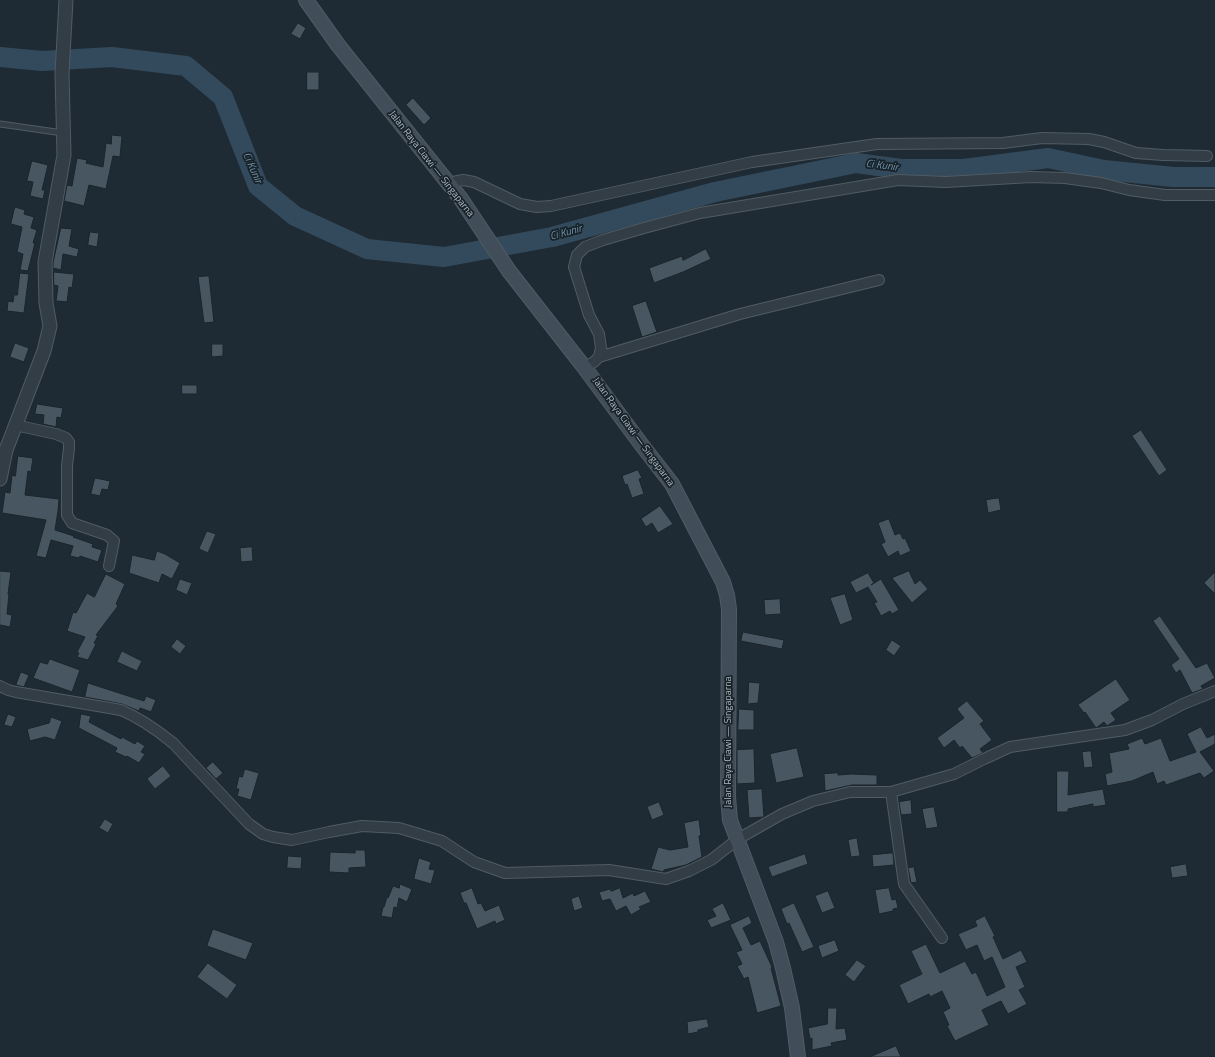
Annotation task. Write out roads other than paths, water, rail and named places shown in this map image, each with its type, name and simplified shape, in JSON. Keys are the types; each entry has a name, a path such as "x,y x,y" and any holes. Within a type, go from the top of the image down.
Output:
{"main road":[{"name":"Jalan Raya Ciawi — Singaparna","path":"306,0 338,45 461,199 509,271 584,366 636,438 672,484 723,582 729,608 728,797 730,820 776,942 784,968 792,1008 798,1057"}],"street":[{"path":"0,479 6,450 44,351 50,326 46,303 45,262 64,155 62,74 66,0"},
{"path":"448,183 463,180 474,182 520,204 537,207 551,206 752,162 877,144 996,143 1042,138 1089,139 1104,142 1136,153 1207,156"},
{"path":"599,357 601,348 599,334 589,315 574,267 577,255 585,247 603,240 700,213 898,180 946,182 1012,178 1066,178 1165,195 1215,194"},
{"path":"584,366 594,362 599,357 740,314 879,280"},
{"path":"15,425 56,434 66,438 69,442 67,466 67,515 72,522 107,535 114,540 109,566"},
{"path":"0,686 16,692 120,710 134,716 160,732 173,743 249,824 263,834 273,837 292,840 362,826 399,828 442,841 474,862 505,873 609,870 666,879 689,871 712,860 738,839 782,814 813,801 850,792 891,792 954,774 1010,747 1125,730 1152,720 1183,704 1215,692"},
{"path":"891,792 904,884 942,938"}],"lane":[{"path":"0,124 64,133"}],"waterway":[{"name":"Ci Kunir","path":"0,57 42,61 112,57 186,66 223,97 258,186 295,216 367,249 444,257 552,237 715,192 856,163 901,169 964,169 1048,158 1104,170 1173,177 1215,177"}]}
